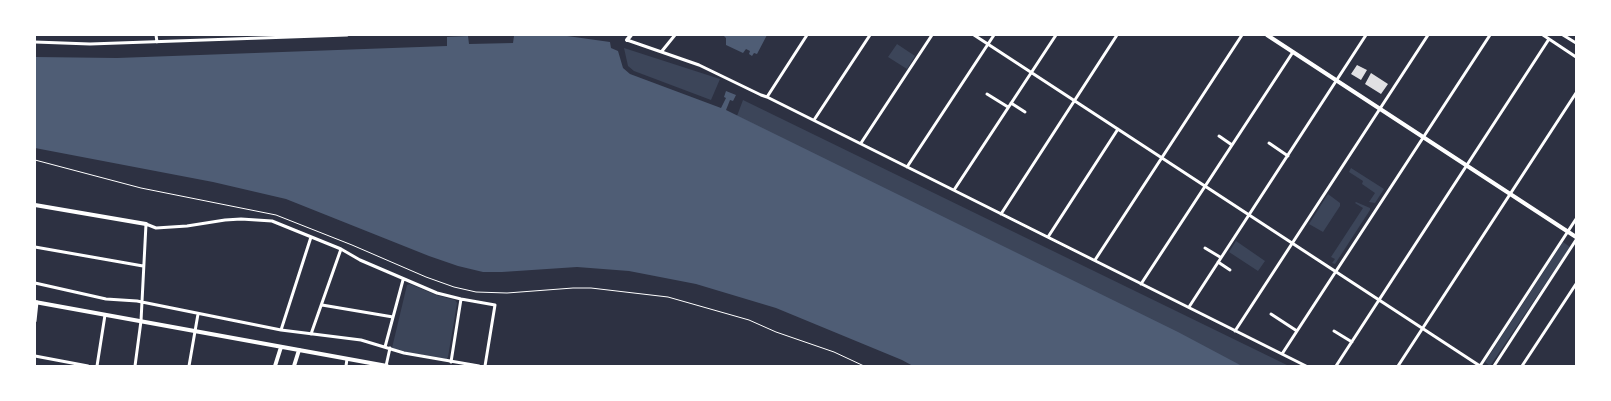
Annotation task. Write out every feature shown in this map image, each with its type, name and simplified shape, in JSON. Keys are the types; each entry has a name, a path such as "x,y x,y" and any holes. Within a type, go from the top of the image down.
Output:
{"street":[{"path":"156,35 157,42"},
{"path":"35,42 90,44 246,37 347,35"},
{"path":"631,35 627,40 699,65 768,97 1306,366"},
{"path":"662,51 675,35"},
{"path":"768,97 808,35"},
{"path":"814,120 870,35"},
{"path":"861,143 932,35"},
{"path":"974,35 1423,329 1473,364 1480,366 1576,219"},
{"path":"907,167 994,35"},
{"path":"954,190 1056,35"},
{"path":"1001,214 1117,35"},
{"path":"1095,260 1242,35"},
{"path":"1267,35 1576,239 1494,366"},
{"path":"1189,307 1366,35"},
{"path":"1235,331 1428,35"},
{"path":"1282,354 1490,35"},
{"path":"1543,35 1576,57"},
{"path":"1563,35 1576,43"},
{"path":"1336,366 1550,39"},
{"path":"1141,284 1293,52"},
{"path":"1398,366 1576,93"},
{"path":"987,94 1008,107"},
{"path":"1011,103 1025,112"},
{"path":"1048,237 1118,130"},
{"path":"1219,136 1232,145"},
{"path":"1269,143 1288,156"},
{"path":"35,212 36,205 146,224 156,228 187,226 225,220 258,219 272,221 341,249 403,280 461,299 495,305 485,366"},
{"path":"135,366 141,321 146,224"},
{"path":"280,330 311,237"},
{"path":"35,247 143,266"},
{"path":"1205,248 1220,258"},
{"path":"311,334 341,249"},
{"path":"1218,262 1230,270"},
{"path":"385,346 403,280"},
{"path":"35,283 106,299 141,302 280,330 361,340 404,353 480,366"},
{"path":"1522,366 1576,284"},
{"path":"451,362 461,299"},
{"path":"35,321 36,302 387,366 390,348"},
{"path":"322,305 393,317"},
{"path":"190,366 198,314"},
{"path":"1271,314 1297,331"},
{"path":"97,366 105,315"},
{"path":"1334,330 1352,342"},
{"path":"275,366 281,347"},
{"path":"294,366 299,350"},
{"path":"35,356 88,366"},
{"path":"346,366 348,359"}],"path":[{"path":"35,160 141,188 282,216 454,287 476,292 508,294 592,288 668,297 749,320 776,332 834,352 864,366"}],"shaded area":[{"path":"560,35 610,42 611,48 618,51 623,68 630,74 721,108 726,98 724,97 726,91 736,95 733,101 730,100 726,110 1178,332 1242,366 913,366 776,308 696,284 629,271 577,267 483,272 429,256 286,199 213,182 35,148 35,57 117,58 447,46 447,37 468,36 469,44 513,43 514,36"},
{"path":"723,35 767,35 757,54 754,53 752,56 749,54 750,51 746,49 743,53 726,45 726,38"},
{"path":"897,44 915,56 907,69 888,57"},
{"path":"624,48 720,79 711,100 634,71 628,66"},
{"path":"743,100 1289,366 1233,366 737,116"},
{"path":"1351,168 1384,189 1375,203 1369,202 1375,193 1362,184 1363,181 1349,172"},
{"path":"1328,194 1340,203 1340,206 1323,232 1309,224"},
{"path":"1356,202 1370,208 1370,210 1335,264 1332,263 1335,259 1331,257 1363,208"},
{"path":"1236,241 1265,261 1258,271 1229,252"},
{"path":"1563,242 1570,247 1490,366 1485,362"},
{"path":"410,284 436,295 455,300 457,303 447,359 392,348 407,285"}],"building":[{"path":"1357,65 1367,70 1361,80 1351,74"},
{"path":"1371,73 1388,84 1381,94 1365,84"}]}
